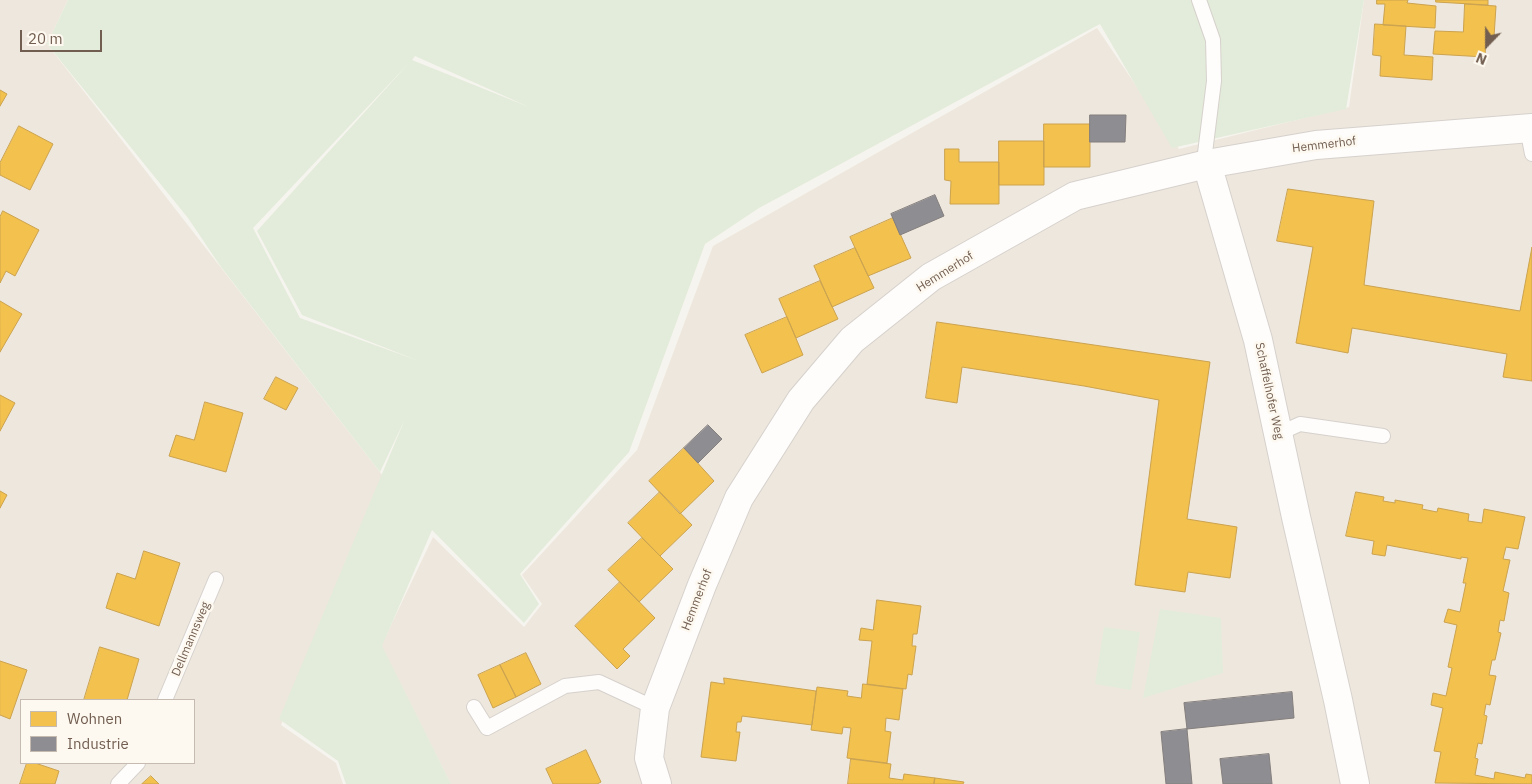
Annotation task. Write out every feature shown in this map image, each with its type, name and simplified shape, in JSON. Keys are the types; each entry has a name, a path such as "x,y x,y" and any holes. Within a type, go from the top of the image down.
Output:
{"street":[{"name":"Hemmerhof","path":"658,784 649,758 655,708 702,585 739,498 802,400 852,340 931,277 1075,196 1207,164 1316,145 1530,136"},
{"name":"Schaffelhofer Weg","path":"1207,164 1258,340 1355,784"}],"lane":[{"name":"Schaffelhofer Weg","path":"1199,0 1213,40 1214,81 1205,153 1207,164"},
{"path":"1278,434 1300,424 1383,436"},
{"name":"Dellmannsweg","path":"165,699 216,579"},
{"path":"474,707 486,728 565,686 599,682 655,708"},
{"path":"118,784 137,764"}],"shaded area":[{"path":"0,0 68,0 47,44 383,476 281,725 336,763 343,784 0,784"},
{"path":"1364,0 1532,0 1532,784 451,784 381,646 433,537 524,627 542,604 522,575 637,450 713,246 1097,28 1179,149 1349,107"}],"green space":[{"path":"68,0 1364,0 1346,109 1172,148 1100,24 759,208 705,244 629,452 520,574 539,604 524,623 432,530 382,646 451,784 346,784 338,761 279,719 405,419 380,472 221,267 188,218 47,44","holes":["415,56 529,107 412,60","409,63 257,231 302,315 419,361 300,318 253,228"]},
{"path":"1160,609 1221,618 1223,673 1143,698"},
{"path":"1104,627 1140,632 1131,690 1095,684"}],"building: Wohnen":[{"path":"1377,0 1408,0 1407,3 1436,6 1435,28 1383,25 1385,4 1377,4"},
{"path":"1436,0 1488,0 1488,5 1436,2"},
{"path":"1465,4 1496,6 1494,37 1486,36 1485,57 1433,54 1435,31 1463,32"},
{"path":"1375,24 1406,26 1404,55 1433,57 1432,80 1380,76 1381,56 1373,55"},
{"path":"0,90 7,94 0,106"},
{"path":"1044,124 1090,124 1090,167 1044,167"},
{"path":"19,126 53,144 30,190 0,175 0,163"},
{"path":"999,141 1044,141 1044,185 999,185"},
{"path":"945,149 959,149 959,162 999,162 999,204 950,204 951,181 945,180"},
{"path":"1288,189 1374,201 1364,285 1520,311 1532,247 1532,381 1503,377 1507,354 1352,328 1348,353 1296,343 1313,247 1277,241"},
{"path":"3,211 39,230 15,276 6,271 0,283 0,217"},
{"path":"893,218 911,258 868,276 850,237"},
{"path":"855,248 874,288 832,307 814,266"},
{"path":"820,281 838,319 796,338 779,299"},
{"path":"0,301 22,314 0,352"},
{"path":"787,317 803,355 762,373 745,335"},
{"path":"937,322 1210,362 1187,519 1237,527 1230,578 1188,572 1185,592 1135,585 1159,400 962,367 957,403 926,398"},
{"path":"276,377 298,388 286,410 264,399"},
{"path":"0,395 15,403 0,431"},
{"path":"205,402 243,413 226,472 169,456 176,435 194,440"},
{"path":"684,448 714,481 680,514 649,481"},
{"path":"0,491 7,495 0,508"},
{"path":"660,492 692,525 660,556 628,523"},
{"path":"1356,492 1384,497 1383,501 1395,503 1395,500 1423,505 1422,509 1437,512 1438,508 1469,514 1468,521 1482,523 1484,509 1525,517 1518,549 1506,547 1503,559 1510,560 1503,591 1509,593 1504,621 1500,620 1498,632 1501,633 1495,660 1492,660 1489,675 1496,676 1490,705 1486,704 1484,715 1487,716 1482,744 1478,743 1475,758 1478,759 1475,775 1494,779 1495,772 1525,778 1526,774 1532,775 1532,784 1435,783 1441,752 1434,751 1443,708 1431,705 1433,693 1446,696 1452,668 1448,667 1457,625 1444,622 1448,609 1460,612 1466,583 1463,583 1468,558 1461,557 1461,559 1387,545 1385,556 1372,554 1374,541 1346,536"},
{"path":"642,538 673,569 639,602 608,570"},
{"path":"144,551 180,563 159,626 106,608 117,573 135,579"},
{"path":"620,582 655,618 623,649 630,656 617,669 575,626"},
{"path":"877,600 921,606 917,634 913,634 912,646 916,646 912,675 908,674 906,689 867,684 872,641 859,640 861,628 873,630"},
{"path":"100,647 139,659 127,699 84,699"},
{"path":"526,653 541,684 516,697 500,665"},
{"path":"0,661 27,670 10,719 0,715"},
{"path":"500,665 516,697 493,708 478,675"},
{"path":"724,678 816,691 812,725 742,716 741,722 737,722 736,732 740,732 736,761 701,757 711,682 724,684"},
{"path":"863,684 903,689 899,720 886,718 885,731 891,732 887,763 847,758 851,728 843,727 842,734 811,730 817,687 848,691 847,696 861,698"},
{"path":"586,750 601,782 597,784 553,784 546,769"},
{"path":"851,759 891,764 889,778 903,780 904,774 935,778 934,784 848,784"},
{"path":"27,764 38,764 59,771 55,784 20,784"},
{"path":"151,776 159,784 142,784"},
{"path":"935,778 964,782 963,784 934,784"}],"building: Industrie":[{"path":"1090,115 1126,115 1125,142 1090,142"},
{"path":"935,195 944,216 900,235 891,214"},
{"path":"708,425 722,439 698,463 684,448"},
{"path":"1292,692 1294,718 1187,729 1184,703"},
{"path":"1187,729 1192,784 1166,784 1161,732"},
{"path":"1269,754 1272,784 1223,784 1220,759"}]}
